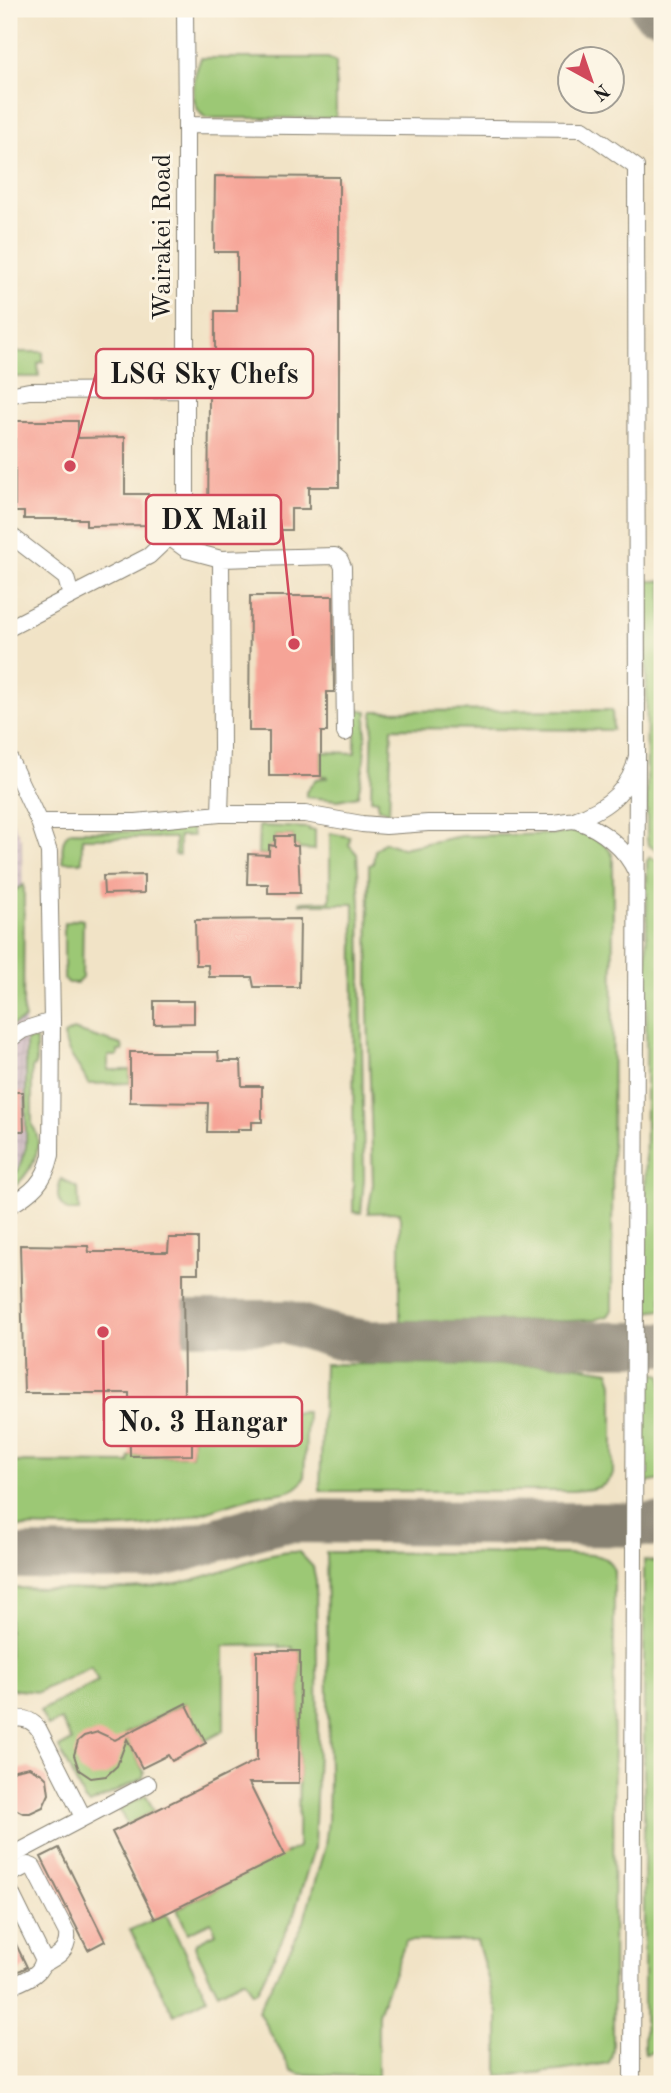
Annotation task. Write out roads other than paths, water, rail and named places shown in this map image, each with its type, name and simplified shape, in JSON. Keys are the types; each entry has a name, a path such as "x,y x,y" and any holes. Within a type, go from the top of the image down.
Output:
{"street":[{"name":"Wairakei Road","path":"9,628 149,556 178,524 186,497 185,9"},
{"path":"186,125 583,129 636,167 638,877 632,2084"},
{"path":"9,395 29,391 186,390"},
{"path":"9,534 66,579 71,596"},
{"path":"169,537 187,550 221,559 335,556 340,560 343,566 345,733"},
{"path":"220,814 221,559"},
{"path":"39,822 150,822 220,814 305,814 386,826 428,823 555,823 574,820 598,810 613,799 632,775 637,756"},
{"path":"9,758 39,822 49,852 52,1021 51,1155 36,1189 9,1206"},
{"path":"574,820 611,840 628,858 638,877"},
{"path":"13,1037 23,1030 52,1021"},
{"path":"9,1720 33,1721 83,1817"},
{"path":"9,1857 148,1784"},
{"path":"9,1875 28,1865 33,1867 67,1933 68,1940 60,1956 9,1987"},
{"path":"9,1889 43,1958 43,1964"}],"place":[{"name":"LSG Sky Chefs","path":"70,466"},
{"name":"DX Mail","path":"294,644"},
{"name":"No. 3 Hangar","path":"103,1332"}]}
